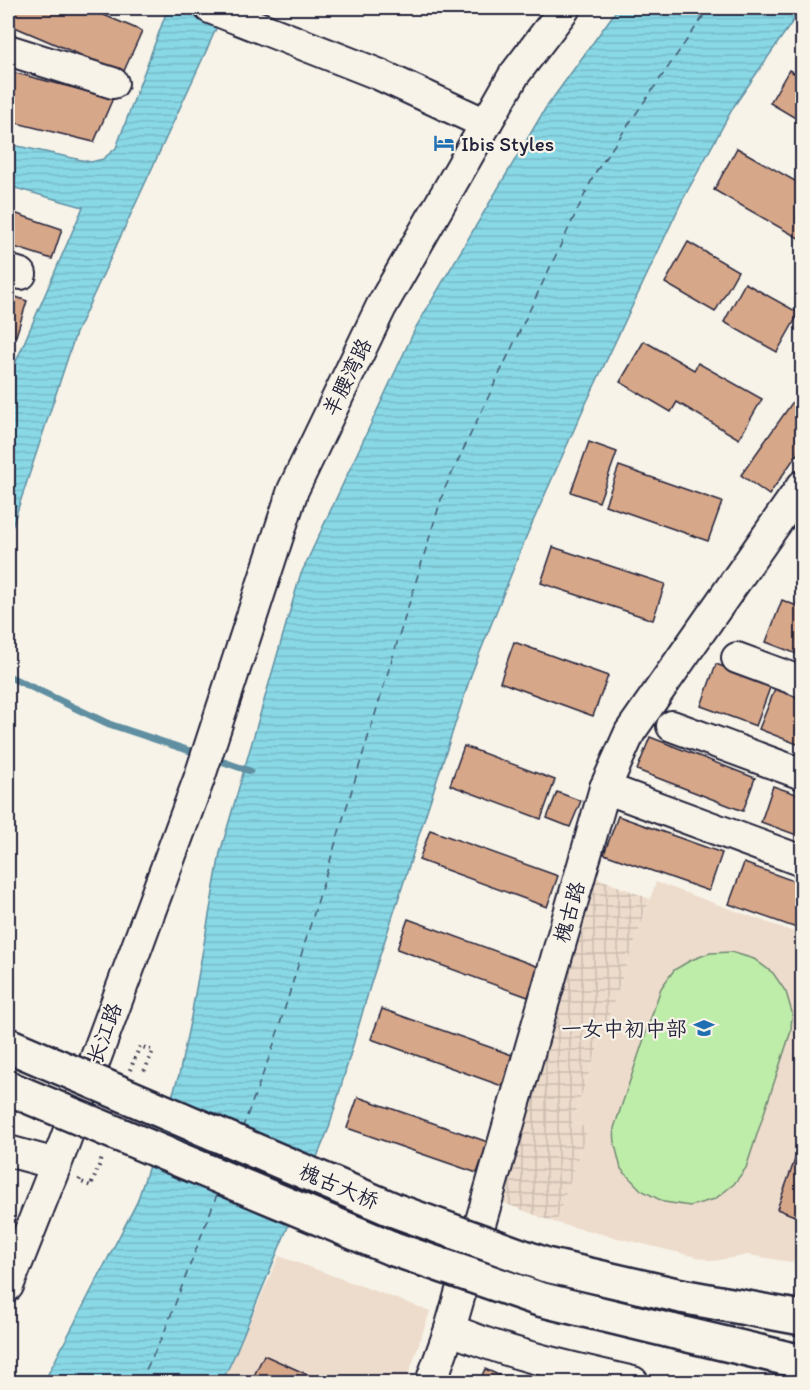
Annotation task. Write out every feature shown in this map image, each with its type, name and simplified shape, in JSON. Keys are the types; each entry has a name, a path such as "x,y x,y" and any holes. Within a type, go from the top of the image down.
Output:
{"main road":[{"name":"槐古大桥","path":"8,1045 394,1210 546,1265 681,1296 802,1318"},
{"name":"槐古大桥","path":"8,1088 401,1251 538,1299 802,1362"}],"street":[{"name":"羊腰湾路","path":"199,780 293,490 381,307 514,75 565,8"},
{"path":"224,13 378,74 486,124"},
{"path":"8,50 113,83"},
{"name":"槐古路","path":"431,1383 450,1329 605,788 630,732 802,486"},
{"path":"737,658 802,682"},
{"path":"672,726 802,774"},
{"name":"长江路","path":"8,1286 58,1161 199,780"},
{"path":"605,788 802,861"},
{"path":"8,1151 58,1161"},
{"path":"450,1329 515,1353 633,1383"}],"path":[{"path":"96,1056 130,1070 140,1046 153,1051 133,1099"},
{"path":"58,1161 85,1168 80,1181 91,1186 114,1132"}],"shaded area":[{"path":"595,877 650,899 572,1122 588,1128 556,1223 501,1202"},
{"name":"一女中初中部","path":"656,882 802,935 802,1264 749,1255 713,1261 556,1223 588,1128 572,1122"},
{"path":"279,1256 430,1311 406,1382 223,1382"}],"green space":[{"path":"731,952 754,959 773,973 786,992 792,1012 791,1031 746,1168 734,1184 715,1199 690,1206 664,1202 641,1190 621,1169 615,1145 614,1128 661,988 674,970 691,960 710,953"}],"water":[{"path":"168,8 225,8 76,333 8,539 8,380 83,207 8,186 8,144 91,162 103,159 116,148"},
{"path":"618,8 802,8 734,106 682,201 581,414 526,537 471,675 371,983 329,1128 222,1382 44,1382 137,1202 179,1075 220,853 300,576 416,327 545,109"}],"building":[{"path":"17,8 87,8 142,31 123,73 10,25"},
{"path":"789,70 802,78 802,122 770,103"},
{"path":"8,71 113,98 94,142 8,121"},
{"path":"737,148 802,185 802,240 714,190"},
{"path":"8,211 62,229 52,259 8,245"},
{"path":"688,242 738,271 715,312 665,283"},
{"path":"745,283 799,313 777,352 724,322"},
{"path":"8,294 27,301 16,336 8,333"},
{"path":"644,341 694,370 698,363 762,399 739,439 677,402 671,412 620,382"},
{"path":"799,393 802,395 802,447 769,495 741,475"},
{"path":"589,442 617,452 599,502 571,492"},
{"path":"619,466 722,502 708,541 605,505"},
{"path":"553,547 665,584 653,620 541,583"},
{"path":"782,600 802,608 802,656 766,642"},
{"path":"514,642 608,676 593,716 500,682"},
{"path":"716,664 771,685 756,726 701,706"},
{"path":"777,684 802,694 802,746 759,729"},
{"path":"650,737 755,778 743,811 637,770"},
{"path":"464,746 555,780 541,819 450,785"},
{"path":"773,786 802,796 802,837 761,822"},
{"path":"557,792 581,801 570,827 547,818"},
{"path":"618,816 722,853 709,891 604,854"},
{"path":"430,830 558,876 547,907 419,860"},
{"path":"744,863 802,884 802,930 729,904"},
{"path":"408,919 539,967 528,997 397,949"},
{"path":"382,1009 512,1055 502,1086 371,1039"},
{"path":"358,1097 488,1142 477,1173 347,1128"},
{"path":"797,1154 802,1156 802,1219 777,1209"},
{"path":"264,1355 324,1382 251,1382"},
{"path":"485,1369 515,1382 479,1382"}],"waterway":[{"path":"797,15 802,18"},
{"path":"8,676 109,724 199,754"},
{"path":"212,758 250,771"}],"ferry route":[{"path":"242,1129 272,1050 444,490 595,173 709,8"},
{"path":"140,1382 164,1333 218,1192"}],"place":[{"name":"Ibis Styles","path":"444,143"},
{"name":"一女中初中部","path":"704,1028"}]}
